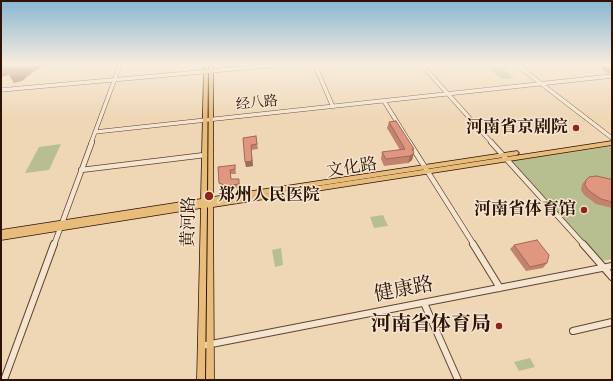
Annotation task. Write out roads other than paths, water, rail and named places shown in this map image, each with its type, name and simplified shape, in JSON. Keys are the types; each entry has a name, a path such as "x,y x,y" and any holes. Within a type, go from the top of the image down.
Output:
{"main road":[{"name":"黄河路","path":"208,83 210,380"},
{"name":"黄河路","path":"201,380 201,346 208,203 205,155 208,120"},
{"name":"文化路","path":"1,237 61,226 612,139"},
{"name":"文化路","path":"505,157 612,143"},
{"name":"文化路","path":"1,232 61,226"}],"street":[{"path":"1,90 83,83"},
{"path":"4,380 114,83"},
{"path":"323,83 333,107"},
{"path":"438,83 612,277"},
{"name":"经八路","path":"95,132 553,83"},
{"path":"542,84 612,139"},
{"path":"384,101 500,288"},
{"path":"82,170 205,155"},
{"name":"健康路","path":"201,346 612,266"},
{"path":"424,303 458,380"},
{"path":"573,331 612,322"}],"place":[{"name":"河南省京剧院","path":"576,128"},
{"name":"郑州人民医院","path":"209,196"},
{"name":"河南省体育馆","path":"584,210"},
{"name":"河南省体育局","path":"499,326"}]}
